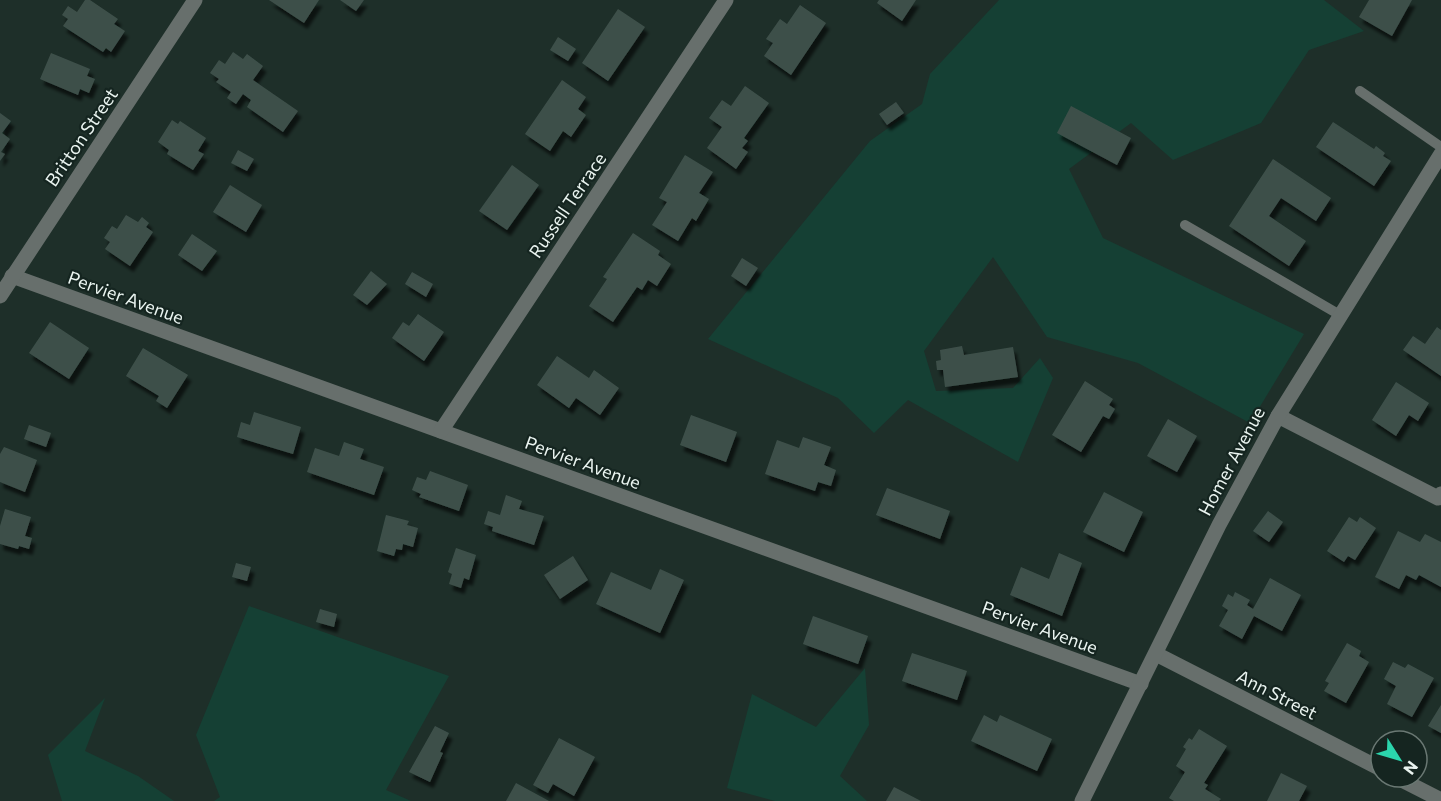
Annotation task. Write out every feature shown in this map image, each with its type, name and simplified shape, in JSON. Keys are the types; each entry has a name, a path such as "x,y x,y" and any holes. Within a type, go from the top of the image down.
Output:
{"street":[{"name":"Britton Street","path":"0,297 195,0"},
{"name":"Russell Terrace","path":"441,431 726,0"},
{"name":"Homer Avenue","path":"1082,801 1219,525 1278,416 1441,154"},
{"name":"Pervier Avenue","path":"12,276 1141,684"},
{"path":"1278,416 1440,496"},
{"name":"Ann Street","path":"1156,654 1369,763"},
{"path":"1419,789 1441,800"}],"lane":[{"path":"1360,91 1441,147"},
{"path":"1185,225 1340,315"}],"green space":[{"path":"999,0 1324,0 1364,31 1309,50 1261,123 1173,160 1131,123 1069,169 1103,238 1304,334 1250,423 1138,363 1047,337 993,257 924,351 936,391 1013,388 1040,358 1053,378 1018,462 908,400 874,433 838,398 708,339 870,141 922,104 930,74"},
{"path":"249,606 449,676 386,790 411,801 214,801 220,797 196,735"},
{"path":"865,668 869,725 840,776 867,801 775,801 727,788 752,694 816,727"},
{"path":"105,698 85,751 138,776 174,801 62,801 48,755"}],"building":[{"path":"85,0 90,0 118,19 114,24 125,31 111,52 106,48 103,52 63,26 68,19 62,15 68,6 77,12"},
{"path":"269,0 319,0 304,23"},
{"path":"340,0 364,0 356,11"},
{"path":"879,0 916,0 902,21 877,3"},
{"path":"1369,0 1412,0 1392,36 1359,17"},
{"path":"800,5 826,23 791,75 764,56 773,43 766,39 780,19 787,24"},
{"path":"618,9 645,27 608,81 582,63"},
{"path":"558,37 576,49 568,61 550,50"},
{"path":"233,52 243,59 247,54 263,66 253,80 298,111 283,132 247,107 251,100 243,94 236,104 227,98 231,92 216,82 219,79 210,73 219,60 225,64"},
{"path":"51,53 90,69 87,76 95,79 89,93 80,89 78,95 40,79"},
{"path":"562,80 586,97 578,109 586,115 571,137 563,131 550,151 525,134"},
{"path":"745,86 769,103 744,138 748,141 742,148 748,152 736,169 707,148 722,127 709,118 722,100 731,106"},
{"path":"896,102 904,113 887,125 879,114"},
{"path":"1071,106 1131,138 1117,165 1057,133"},
{"path":"0,113 11,121 2,133 10,139 1,152 5,154 0,161"},
{"path":"172,120 178,124 180,121 206,138 198,151 204,154 193,170 167,154 169,150 158,142"},
{"path":"1333,122 1374,149 1376,146 1385,153 1383,156 1391,161 1374,186 1316,147"},
{"path":"238,150 254,159 247,171 231,163"},
{"path":"685,155 713,172 699,193 709,199 696,221 692,218 678,241 652,225 667,202 659,198"},
{"path":"1273,159 1331,198 1316,221 1281,198 1269,216 1306,241 1289,266 1229,226"},
{"path":"512,165 539,185 507,230 479,211"},
{"path":"230,185 262,205 246,232 213,212"},
{"path":"126,215 138,222 142,217 149,223 146,227 153,232 130,266 105,249 110,242 104,238 112,226 117,229"},
{"path":"633,233 660,251 658,255 671,264 657,286 648,280 642,290 637,287 613,322 589,306 607,279 603,277"},
{"path":"192,234 217,251 202,271 178,255"},
{"path":"742,258 758,268 746,286 731,276"},
{"path":"371,271 387,284 367,305 353,295"},
{"path":"412,272 433,284 426,297 405,284"},
{"path":"418,314 444,332 424,361 392,338 403,322 409,326"},
{"path":"50,322 89,348 69,379 29,353"},
{"path":"1437,327 1441,330 1441,376 1403,350 1413,336 1425,344"},
{"path":"962,346 964,355 1013,347 1018,377 945,387 943,370 937,370 936,361 941,360 940,350"},
{"path":"143,348 188,375 167,408 156,401 159,396 126,376"},
{"path":"557,356 589,378 594,370 619,388 600,415 576,398 569,408 537,385"},
{"path":"1085,381 1113,399 1109,405 1115,409 1109,419 1103,416 1081,452 1052,435"},
{"path":"1396,382 1429,403 1418,421 1409,415 1396,436 1372,420"},
{"path":"254,412 301,427 293,454 237,437 241,422 250,425"},
{"path":"691,415 737,432 726,462 680,445"},
{"path":"1168,419 1197,436 1177,472 1147,456"},
{"path":"29,425 51,433 46,447 24,439"},
{"path":"803,437 831,447 824,465 836,470 831,486 818,482 815,491 765,474 777,440 799,448"},
{"path":"344,442 364,449 360,459 384,467 374,495 307,472 315,448 339,456"},
{"path":"4,447 37,460 25,492 0,482 0,454"},
{"path":"430,471 468,485 459,511 419,497 421,494 412,490 417,477 426,480"},
{"path":"887,488 950,511 940,539 876,515"},
{"path":"1104,492 1143,512 1124,552 1083,532"},
{"path":"506,495 522,501 519,509 544,516 534,545 492,531 493,527 484,524 488,511 500,515"},
{"path":"5,509 31,517 25,536 32,538 29,549 19,546 18,549 0,544 0,526"},
{"path":"1268,511 1283,522 1269,542 1253,531"},
{"path":"386,515 409,521 407,525 418,528 413,547 403,544 402,550 396,549 394,556 377,551"},
{"path":"1349,517 1357,522 1360,517 1376,528 1355,560 1348,556 1344,562 1327,551"},
{"path":"1398,531 1420,542 1425,534 1441,542 1441,587 1419,575 1416,580 1406,575 1399,589 1375,577"},
{"path":"456,548 476,555 469,580 464,578 461,588 449,584 452,574 448,572"},
{"path":"1059,553 1082,563 1062,616 1010,595 1021,567 1049,579"},
{"path":"573,556 588,580 560,599 544,575"},
{"path":"236,563 251,567 247,581 232,577"},
{"path":"660,569 684,580 660,633 596,604 611,572 651,590"},
{"path":"1270,578 1301,595 1282,631 1254,616 1242,639 1219,626 1228,610 1222,606 1228,594 1233,597 1235,592 1250,600 1247,605 1253,609"},
{"path":"320,609 337,614 334,627 316,622"},
{"path":"813,616 868,636 858,664 803,644"},
{"path":"1347,643 1361,651 1359,656 1369,662 1346,703 1324,691 1329,683 1325,681"},
{"path":"912,653 967,671 957,700 902,681"},
{"path":"1393,662 1405,668 1408,664 1434,678 1412,717 1387,704 1396,686 1384,679"},
{"path":"1441,705 1441,733 1428,726"},
{"path":"984,715 997,722 1000,715 1052,739 1037,771 971,741"},
{"path":"435,726 449,733 430,782 409,772"},
{"path":"1199,729 1227,746 1204,783 1208,785 1205,789 1221,799 1219,801 1174,801 1169,798 1185,772 1176,766 1186,749 1183,747 1189,738 1192,740"},
{"path":"559,738 595,757 574,796 553,784 548,793 533,785"},
{"path":"1281,773 1307,786 1299,801 1267,801"},
{"path":"516,783 549,801 506,801"},
{"path":"894,787 921,801 886,801"}]}
